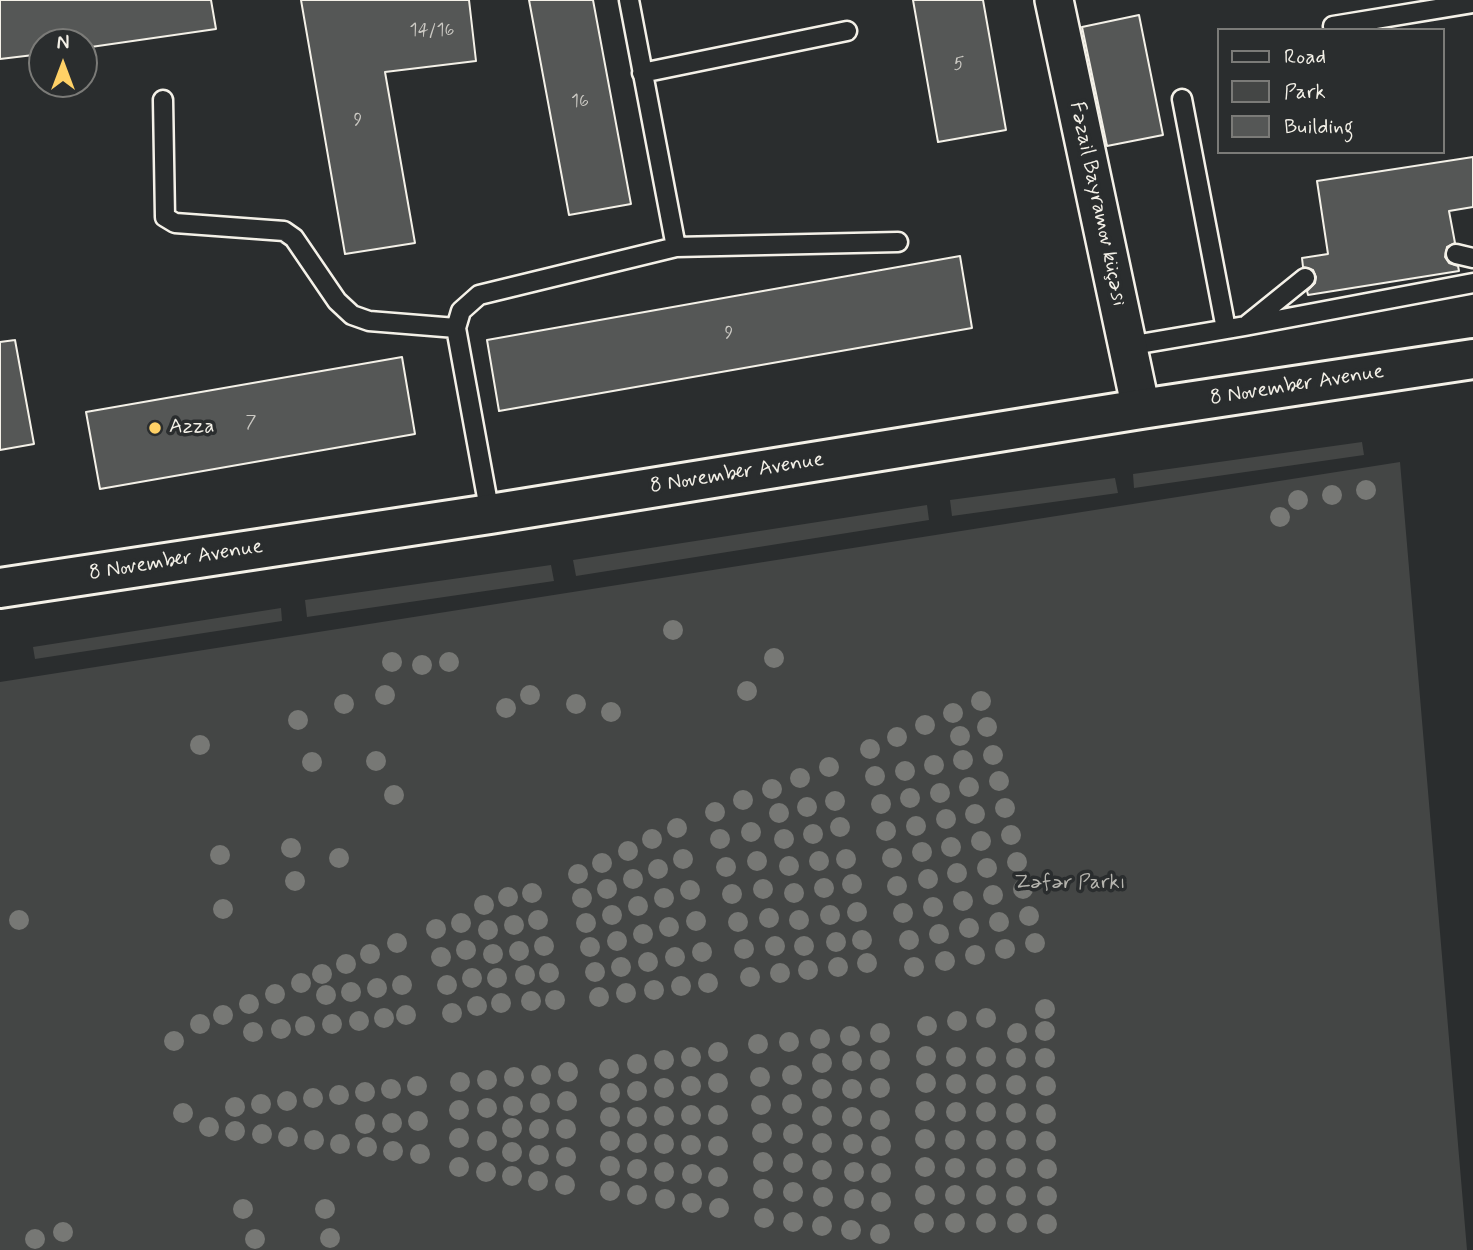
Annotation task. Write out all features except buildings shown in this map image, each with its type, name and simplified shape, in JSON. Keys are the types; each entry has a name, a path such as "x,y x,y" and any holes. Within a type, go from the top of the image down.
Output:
{"highway":[{"name":"8 November Avenue","path":"0,588 490,514 1141,409 1473,359"}],"street":[{"name":"Fəzail Bayramov küçəsi","path":"1054,0 1141,409"}],"lane":[{"path":"629,0 676,247"},
{"path":"1333,26 1473,3"},
{"path":"642,74 847,31"},
{"path":"1182,99 1226,329"},
{"path":"163,100 165,217 175,223 284,231 295,238 337,302 352,316 369,321 456,328"},
{"path":"490,514 456,328 461,311 479,295 676,247 898,242"},
{"path":"1245,326 1305,278"},
{"path":"1128,346 1473,283"}],"green space":[{"path":"1362,442 1364,455 1134,488 1133,474"},
{"name":"Zəfər Parkı","path":"1400,462 1467,1250 0,1250 0,682"},
{"path":"1115,478 1118,493 952,516 950,500"},
{"path":"927,505 929,520 576,576 573,560"},
{"path":"551,565 554,581 307,617 305,600"},
{"path":"281,608 282,621 35,659 33,647"}],"place":[{"name":"Azza","path":"155,428"}]}
